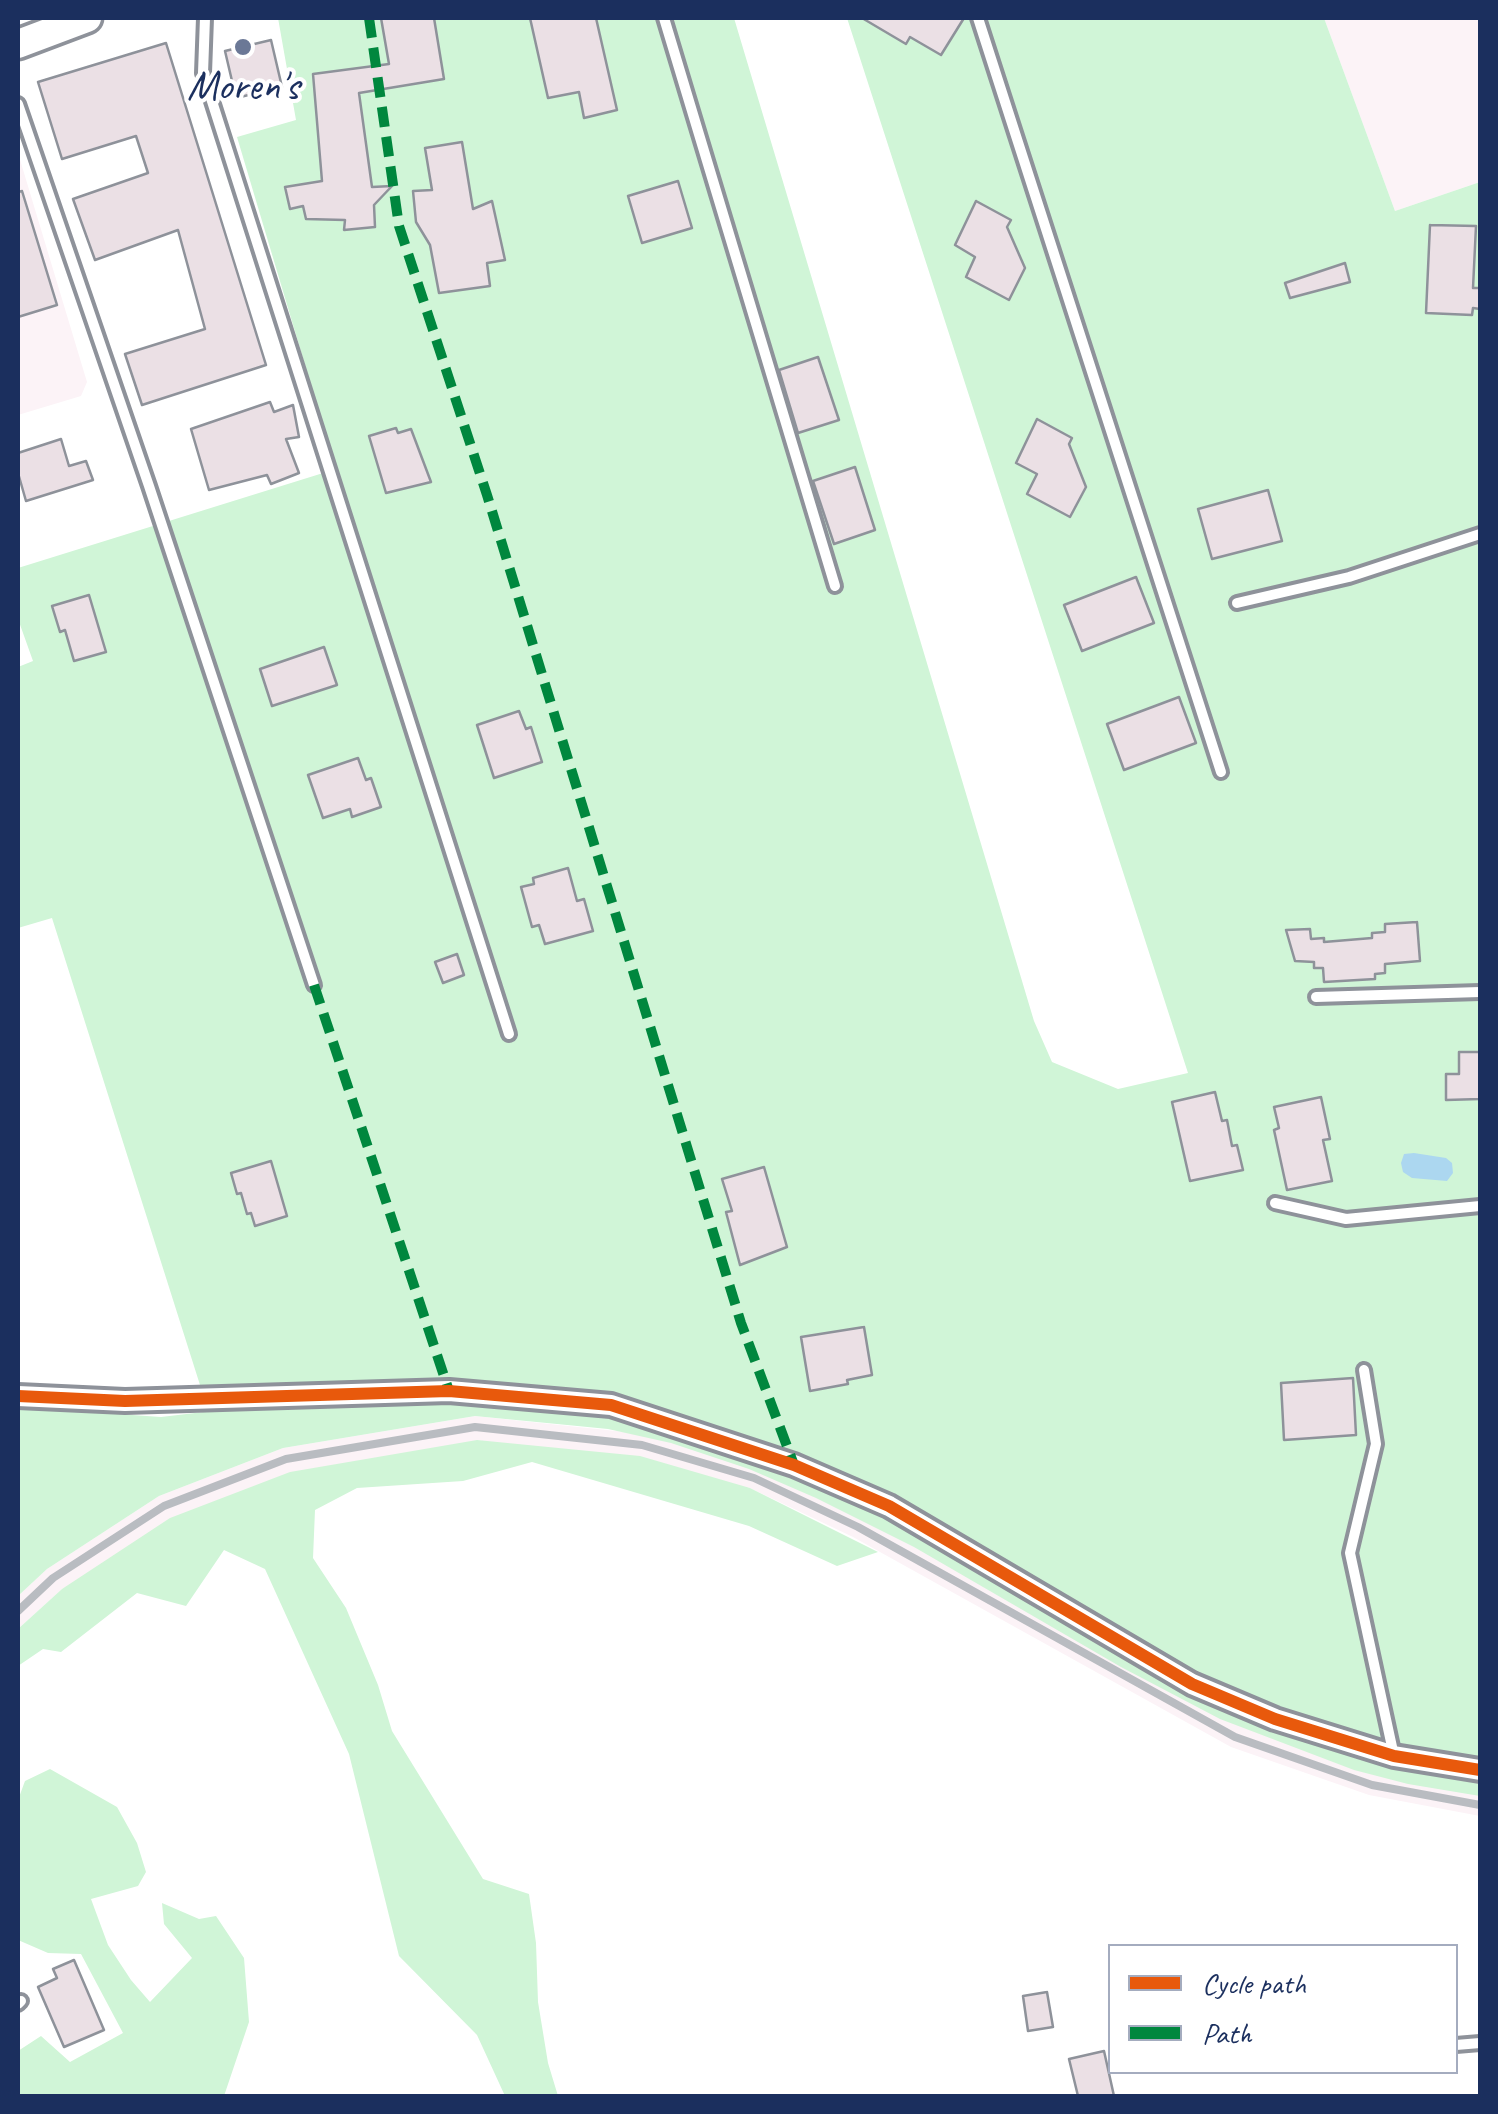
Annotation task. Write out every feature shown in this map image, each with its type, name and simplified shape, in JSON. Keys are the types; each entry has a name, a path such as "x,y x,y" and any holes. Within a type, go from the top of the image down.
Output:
{"main road":[{"path":"18,44 87,18"}],"street":[{"path":"18,1396 125,1400 448,1391 611,1406 794,1465 888,1506 1192,1684 1274,1720 1394,1756 1480,1770"}],"lane":[{"path":"205,18 203,73 509,1034"},
{"path":"664,18 835,586"},
{"path":"978,18 1221,772"},
{"path":"18,104 314,985"},
{"path":"1237,603 1349,577 1480,534"},
{"path":"1316,997 1480,992"},
{"path":"1275,1203 1346,1220 1480,1206"},
{"path":"1364,1370 1376,1444 1350,1553 1394,1756"}],"shaded area":[{"path":"1324,18 1480,18 1480,182 1395,211"},
{"path":"18,153 87,382 81,396 18,415"},
{"path":"475,1416 644,1434 758,1467 1480,1793 1480,1816 1369,1795 1231,1747 853,1537 750,1488 477,1440 62,1589 18,1629 18,1596 47,1569 159,1496 283,1448"}],"green space":[{"path":"278,18 734,18 1034,1021 1052,1062 1118,1089 1188,1073 847,18 1324,18 1395,211 1480,182 1480,1796 1354,1770 1220,1719 1121,1667 914,1547 816,1498 749,1469 671,1443 608,1429 475,1416 283,1448 159,1496 47,1569 18,1596 18,1407 161,1417 212,1411 200,1385 52,918 18,928 18,667 33,661 18,619 18,568 336,469 237,137 296,120"},
{"path":"477,1440 640,1456 750,1488 878,1552 837,1566 749,1526 532,1462 463,1481 357,1488 315,1510 313,1558 346,1608 378,1685 392,1731 483,1879 529,1894 538,2002 558,2096 505,2096 477,2035 399,1956 349,1754 265,1569 224,1550 186,1606 137,1593 61,1652 43,1649 18,1666 18,1629 62,1589 170,1518 290,1472"},
{"path":"50,1769 117,1807 137,1843 146,1872 138,1886 91,1899 108,1945 150,2002 192,1958 164,1924 162,1903 199,1919 216,1916 244,1958 249,2022 224,2096 18,2096 18,2051 41,2036 70,2062 123,2033 81,1954 48,1953 18,1940 18,1800 25,1781"}],"water":[{"path":"1404,1154 1446,1158 1452,1163 1453,1173 1447,1181 1412,1178 1403,1172 1401,1163"}],"building":[{"path":"381,18 434,18 444,79 359,93 372,187 392,186 374,205 375,227 344,230 345,220 306,219 303,206 290,209 285,187 322,181 313,74 389,64"},
{"path":"530,18 596,18 617,110 584,118 579,92 548,98"},
{"path":"862,18 964,18 941,55 910,37 906,44"},
{"path":"271,40 282,87 236,98 225,51"},
{"path":"166,43 266,365 142,405 125,354 205,329 178,230 95,260 73,199 148,173 136,136 62,159 38,82"},
{"path":"462,142 473,209 492,201 505,260 487,263 490,286 439,293 430,245 416,222 413,191 432,190 425,148"},
{"path":"678,181 692,228 642,243 628,196"},
{"path":"22,191 57,305 18,317 18,192"},
{"path":"976,201 1011,220 1007,227 1025,268 1009,300 966,277 975,257 955,245"},
{"path":"1430,225 1476,226 1473,288 1480,288 1480,309 1473,308 1472,315 1426,313"},
{"path":"1345,263 1350,282 1290,298 1285,283"},
{"path":"818,357 839,420 798,433 779,370"},
{"path":"270,402 274,412 293,405 299,437 286,439 299,473 271,484 267,475 209,490 191,429"},
{"path":"1037,419 1072,438 1069,444 1086,487 1070,517 1027,494 1037,474 1016,463"},
{"path":"396,428 398,433 411,429 431,482 386,493 369,436"},
{"path":"61,439 69,466 86,461 93,480 26,501 18,473 18,453"},
{"path":"855,467 875,530 834,544 813,481"},
{"path":"1268,490 1282,541 1212,559 1198,509"},
{"path":"1136,577 1154,623 1082,651 1064,605"},
{"path":"89,595 106,652 74,661 65,630 60,632 52,606"},
{"path":"324,647 337,685 272,706 260,669"},
{"path":"1179,697 1196,743 1124,770 1107,724"},
{"path":"519,711 526,729 531,727 542,762 494,778 477,725"},
{"path":"358,758 366,780 371,778 381,807 352,817 350,809 323,818 308,775"},
{"path":"568,868 577,901 584,899 593,931 545,944 539,925 532,927 521,887 534,884 533,878"},
{"path":"1417,922 1420,961 1385,964 1385,973 1375,974 1375,979 1324,982 1323,968 1314,968 1314,962 1295,961 1286,930 1310,929 1311,939 1324,938 1324,942 1372,938 1372,933 1385,932 1385,924"},
{"path":"457,954 464,975 443,983 435,962"},
{"path":"1459,1052 1480,1052 1480,1099 1446,1100 1446,1074 1459,1074"},
{"path":"1215,1092 1222,1121 1227,1120 1232,1146 1237,1145 1243,1170 1190,1181 1172,1102"},
{"path":"1321,1097 1330,1139 1323,1140 1332,1181 1287,1190 1274,1130 1279,1128 1274,1107"},
{"path":"271,1161 287,1216 255,1226 241,1193 237,1194 231,1173"},
{"path":"764,1167 787,1247 740,1265 726,1212 732,1211 722,1179"},
{"path":"864,1327 872,1375 810,1391 801,1337"},
{"path":"1353,1378 1356,1435 1284,1440 1281,1383"},
{"path":"74,1960 104,2030 64,2047 38,1987 57,1978 53,1969"},
{"path":"1047,1992 1053,2027 1028,2031 1023,1996"},
{"path":"1104,2051 1114,2096 1078,2096 1069,2059"}],"railway":[{"path":"18,1611 53,1578 164,1506 286,1459 475,1427 642,1445 754,1478 858,1527 1235,1737 1372,1785 1480,1805"}],"marked path":[{"path":"369,18 399,226 487,495 741,1323 794,1465"},
{"path":"314,985 449,1391"}],"cycle path":[{"path":"18,1396 125,1401 449,1391 611,1405 794,1465 889,1506 1192,1684 1275,1719 1394,1756 1480,1770"}],"place":[{"name":"Moren's","path":"243,47"}]}
